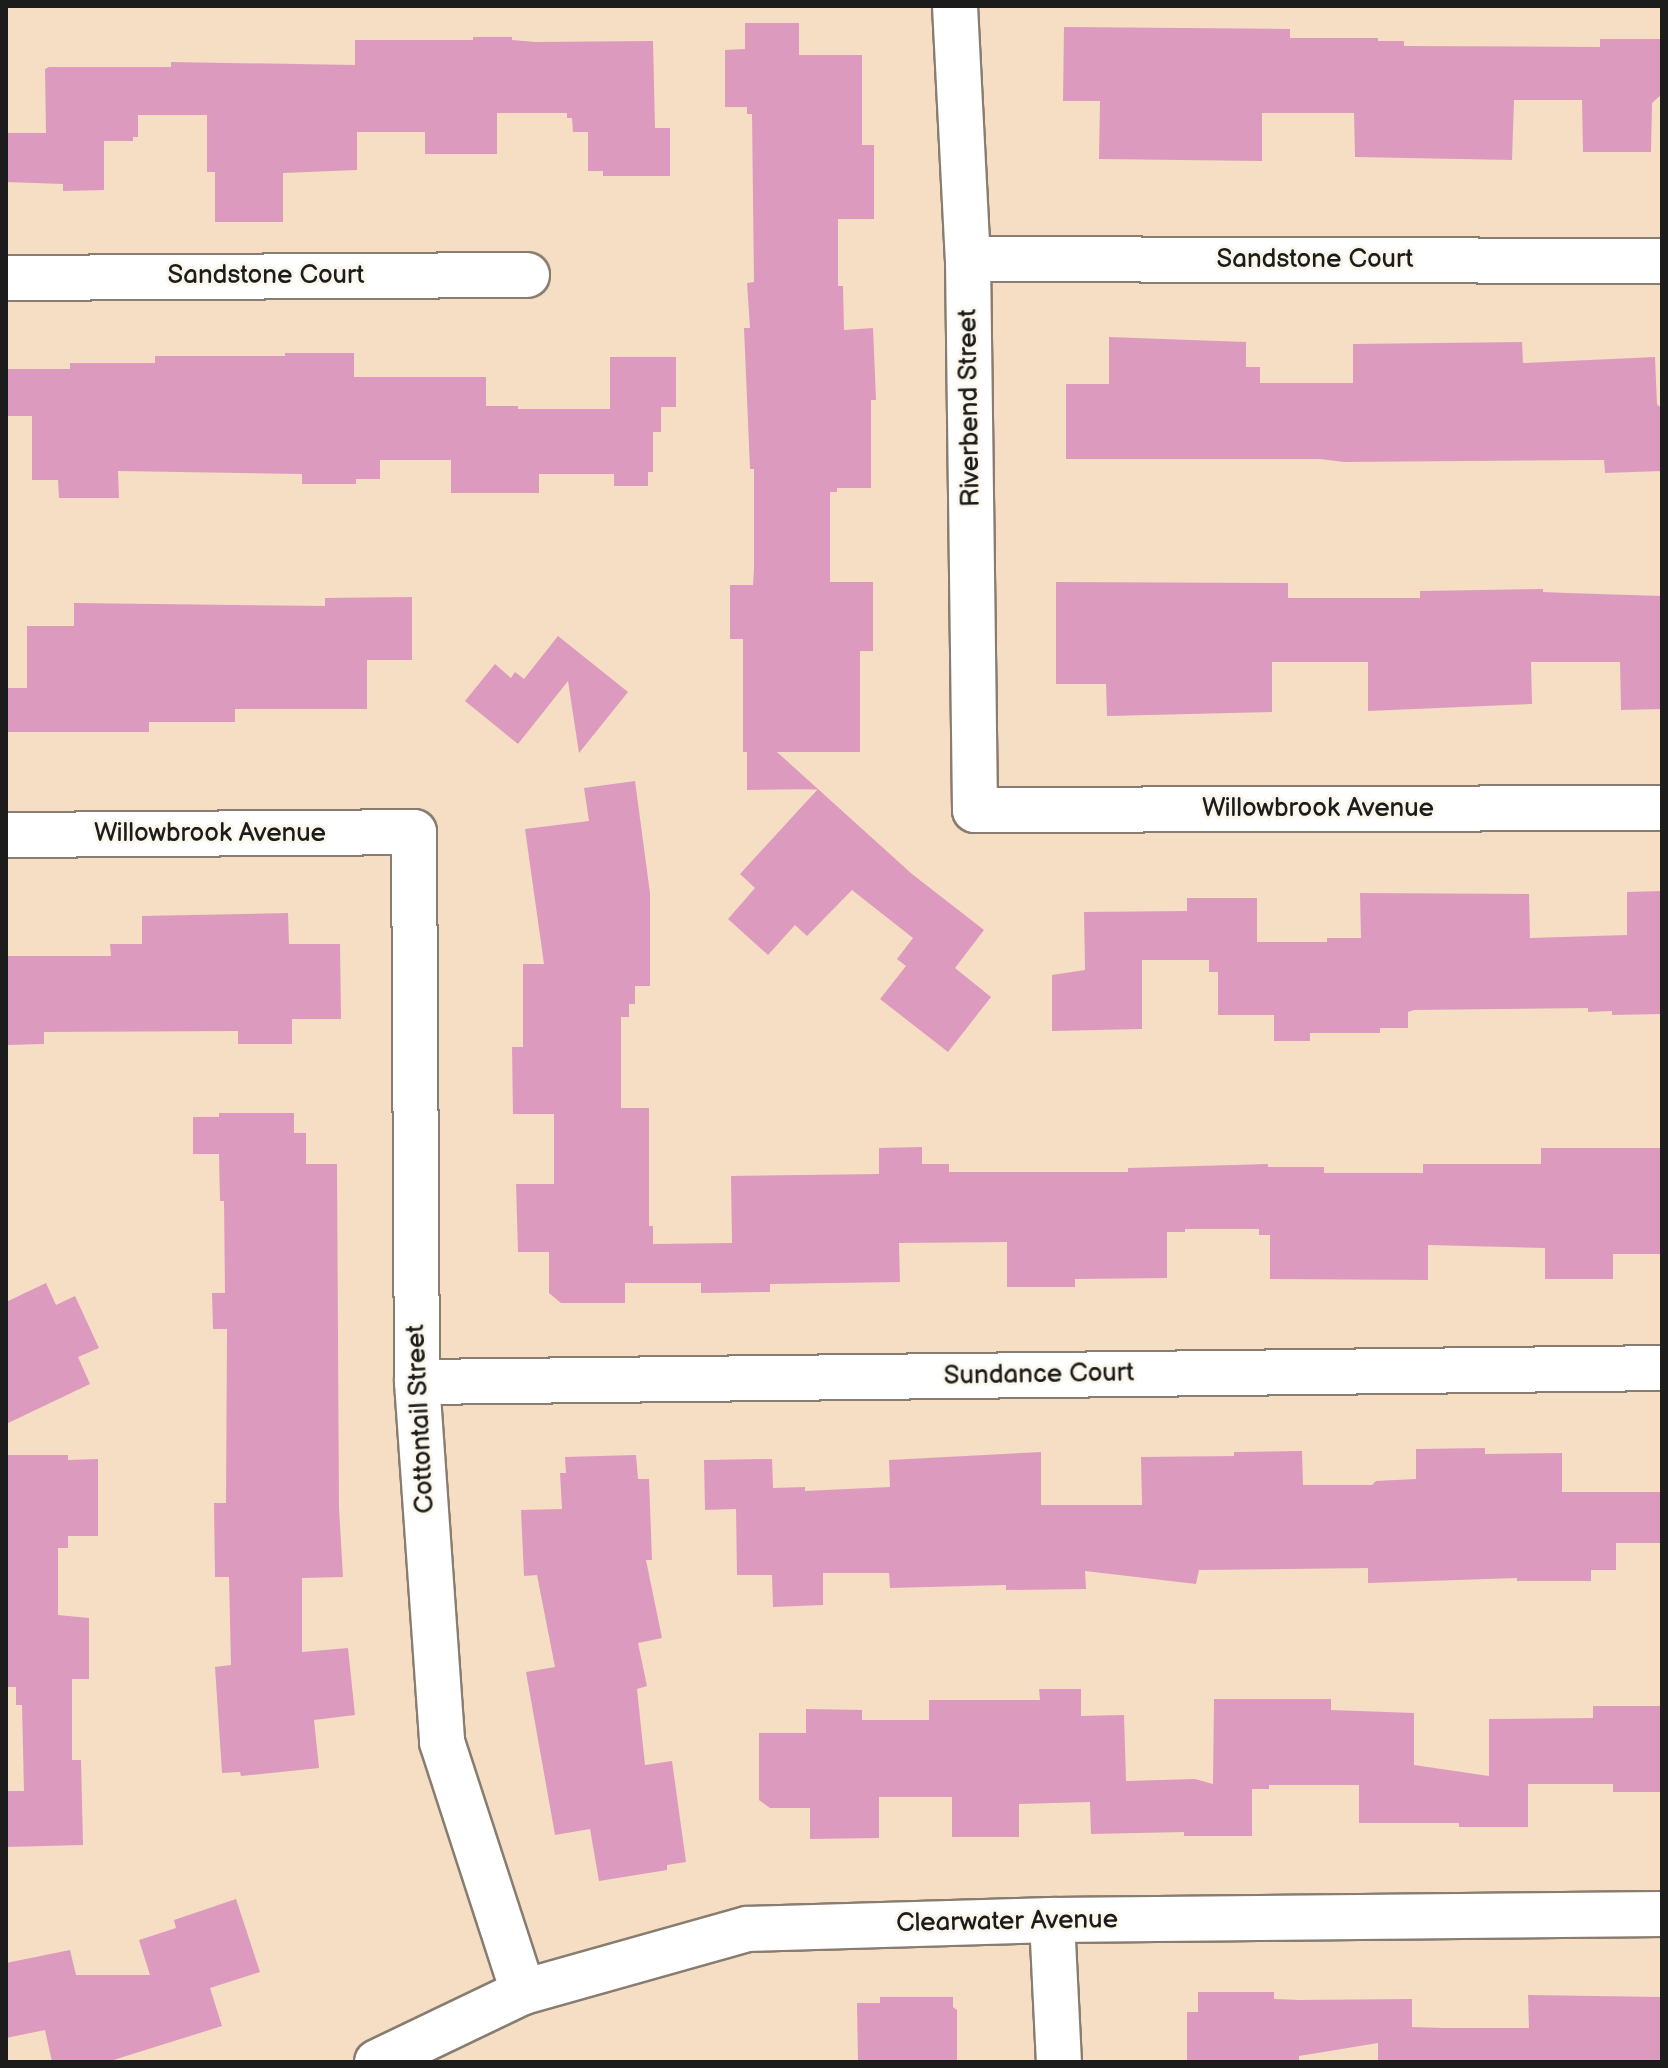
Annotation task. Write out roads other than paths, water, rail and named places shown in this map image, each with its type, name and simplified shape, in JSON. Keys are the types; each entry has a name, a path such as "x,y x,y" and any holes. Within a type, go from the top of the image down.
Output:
{"street":[{"name":"Riverbend Street","path":"955,6 968,259 975,810"},
{"name":"Sandstone Court","path":"968,259 1662,261"},
{"name":"Sandstone Court","path":"6,278 527,275"},
{"name":"Willowbrook Avenue","path":"975,810 1662,808"},
{"name":"Willowbrook Avenue","path":"6,835 414,832"},
{"name":"Cottontail Street","path":"414,832 417,1382 442,1742 523,1992"},
{"name":"Sundance Court","path":"417,1382 1662,1368"},
{"name":"Clearwater Avenue","path":"377,2062 523,1992 747,1929 1052,1920 1662,1914"},
{"path":"1052,1920 1059,2062"}]}
